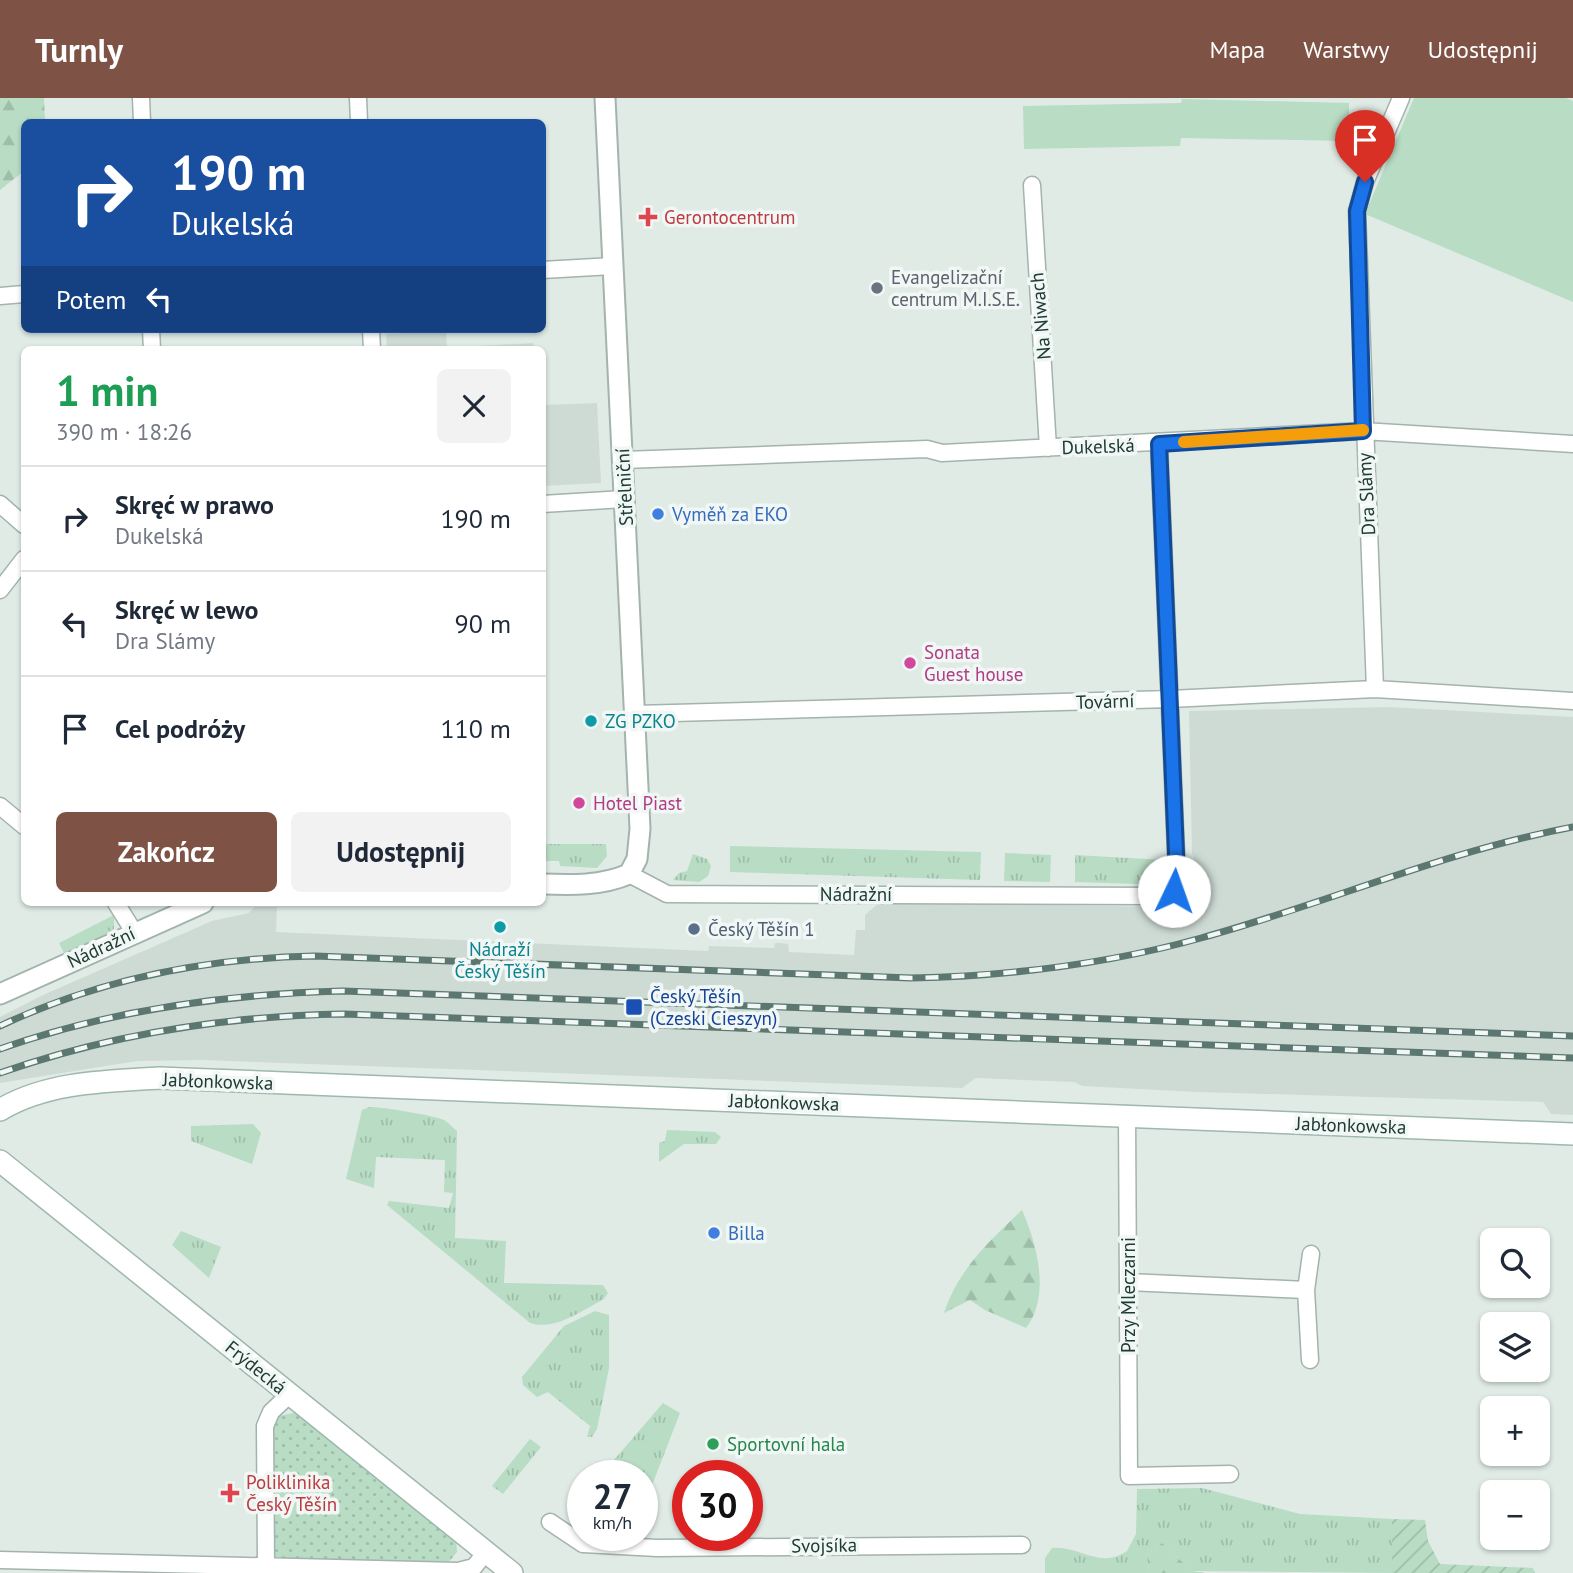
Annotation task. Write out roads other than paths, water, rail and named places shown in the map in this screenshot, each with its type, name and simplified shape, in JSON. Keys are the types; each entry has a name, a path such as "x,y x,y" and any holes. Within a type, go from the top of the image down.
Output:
{"main road":[{"name":"Jabłonkowska","path":"0,1110 34,1094 107,1082 159,1078 1126,1114 1573,1134"},
{"name":"Frýdecká","path":"0,1161 512,1573"}],"street":[{"path":"141,98 142,119"},
{"path":"358,98 359,119"},
{"name":"Střelniční","path":"605,98 640,829 637,859 629,874"},
{"name":"Dra Slámy","path":"1375,689 1363,431 1357,211 1365,182 1401,98"},
{"name":"Na Niwach","path":"1032,184 1048,448"},
{"path":"546,270 614,266"},
{"path":"0,296 21,294"},
{"name":"Dukelská","path":"623,460 1159,444 1363,431 1573,443"},
{"path":"1159,444 1170,699"},
{"path":"546,504 624,499"},
{"path":"0,504 21,522"},
{"path":"0,590 21,563"},
{"name":"Tovární","path":"636,714 1170,699 1375,689 1573,701"},
{"name":"Nádražní","path":"629,874 667,894 1160,896 1174,891 1177,877 1170,699"},
{"path":"0,806 21,824"},
{"path":"546,884 592,883 629,874"},
{"path":"118,906 134,932"},
{"name":"Nádražní","path":"0,994 196,906"},
{"name":"Przy Mleczarni","path":"1126,1114 1129,1476 1230,1474"},
{"path":"1310,1360 1306,1290 1311,1254"},
{"path":"1128,1282 1306,1290"},
{"path":"265,1564 265,1426 271,1412 290,1394"},
{"name":"Svojsíka","path":"550,1522 583,1544 607,1546 1022,1545"},
{"path":"0,1560 265,1564 334,1570 458,1571 474,1567 486,1552"}],"railway":[{"path":"0,1026 76,996 154,974 234,961 274,958 315,956 911,978 984,975 1057,967 1130,955 1201,938 1478,850 1573,827"},
{"path":"0,1049 84,1024 169,1006 256,996 343,991 1573,1036"},
{"path":"0,1073 84,1048 170,1030 256,1019 344,1014 1573,1058"}],"place":[{"name":"Gerontocentrum","path":"648,217"},
{"name":"Evangelizační centrum M.I.S.E.","path":"877,288"},
{"name":"Vyměň za EKO","path":"658,514"},
{"name":"Sonata Guest house","path":"910,663"},
{"name":"ZG PZKO","path":"591,721"},
{"name":"Hotel Piast","path":"579,803"},
{"name":"Nádraží Český Těšín","path":"500,927"},
{"name":"Český Těšín 1","path":"694,929"},
{"name":"Český Těšín (Czeski Cieszyn)","path":"634,1007"},
{"name":"Billa","path":"714,1233"},
{"name":"Sportovní hala","path":"713,1444"},
{"name":"Poliklinika Český Těšín","path":"230,1493"}]}
